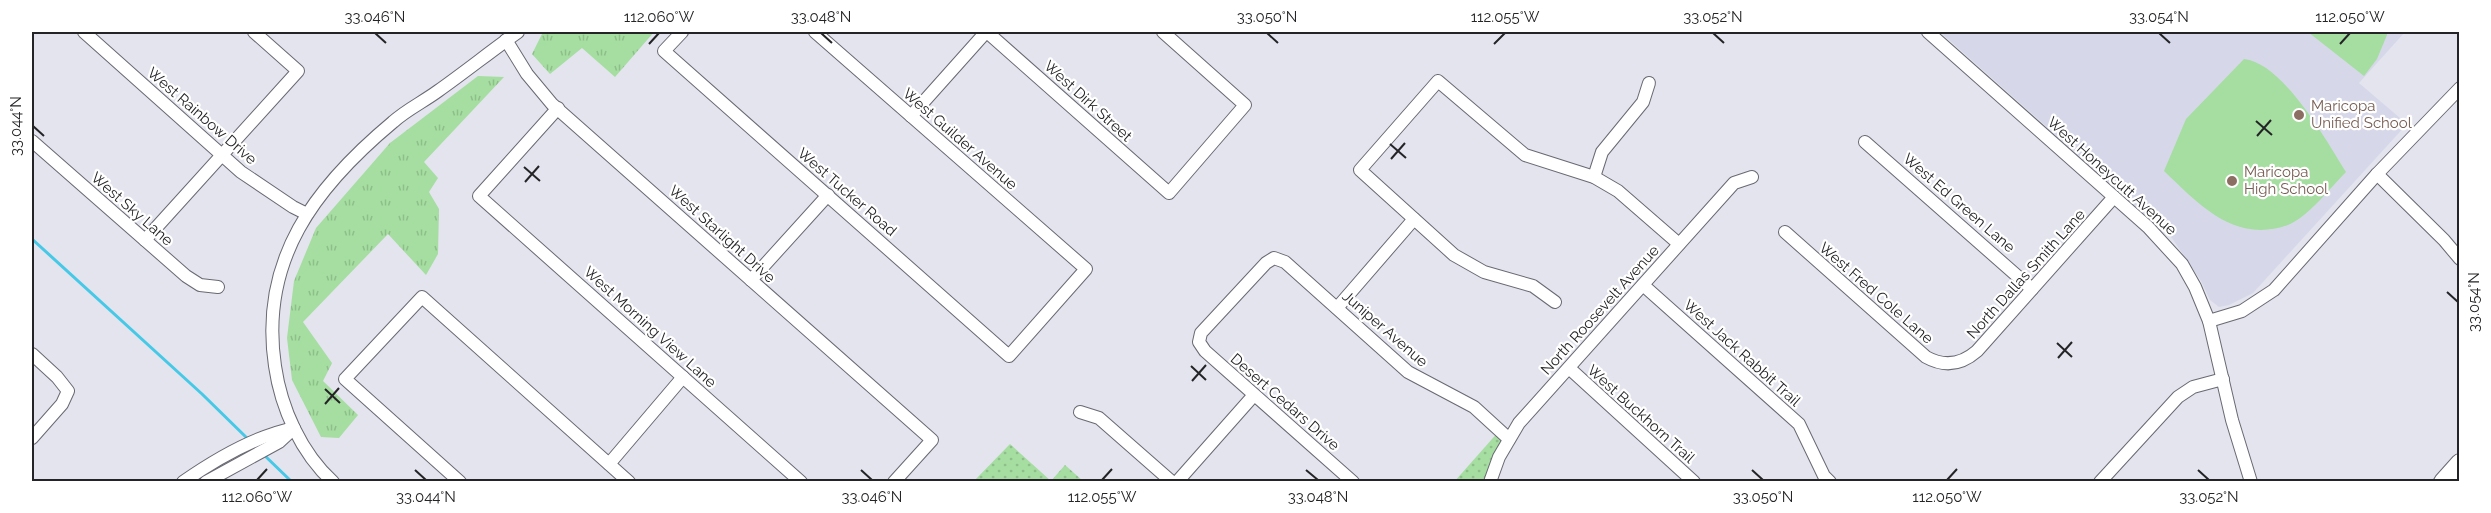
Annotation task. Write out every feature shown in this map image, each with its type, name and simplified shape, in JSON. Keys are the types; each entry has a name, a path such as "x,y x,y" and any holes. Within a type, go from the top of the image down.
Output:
{"highway":[{"path":"2443,482 2460,463"}],"street":[{"name":"West Rainbow Drive","path":"84,32 241,172 307,214"},
{"path":"145,240 298,71 254,32"},
{"path":"333,482 304,448 285,407 276,375 271,340 271,316 280,271 295,232 338,176 394,121 518,32"},
{"name":"West Tucker Road","path":"682,32 664,51 1009,356"},
{"name":"West Guilder Avenue","path":"815,32 1086,269 1009,356"},
{"path":"911,116 987,32"},
{"name":"West Dirk Street","path":"987,32 1169,193 1245,105 1162,32"},
{"name":"West Honeycutt Avenue","path":"1928,32 2148,226 2182,264 2195,287 2209,321 2241,453 2251,482"},
{"name":"West Starlight Drive","path":"506,40 527,74 558,108 932,440 894,482"},
{"path":"1554,302 1533,286 1484,272 1454,255 1360,170 1438,81 1525,156 1594,177 1618,191 1679,244"},
{"path":"1594,177 1602,152 1643,102 1649,83"},
{"path":"2209,321 2242,310 2274,290 2377,174 2460,88"},
{"name":"West Morning View Lane","path":"558,108 479,196 801,482"},
{"name":"West Sky Lane","path":"32,141 186,276 200,285 218,287"},
{"name":"West Ed Green Lane","path":"1865,142 2032,289"},
{"path":"2377,174 2444,240 2460,259"},
{"name":"North Roosevelt Avenue","path":"1490,482 1509,439 1519,423 1734,183 1752,177"},
{"path":"751,280 828,195"},
{"name":"North Dallas Smith Lane","path":"1954,363 1965,360 1977,351 2114,197"},
{"path":"1337,308 1414,219"},
{"name":"West Fred Cole Lane","path":"1785,232 1926,357 1941,363 1954,363"},
{"name":"Juniper Avenue","path":"1199,342 1201,333 1266,263 1274,258 1285,262 1408,372 1474,407 1509,439"},
{"name":"West Jack Rabbit Trail","path":"1643,285 1799,424 1824,476 1830,482"},
{"path":"460,482 345,379 422,297 629,482"},
{"name":"Desert Cedars Drive","path":"1199,342 1205,351 1353,482"},
{"path":"32,354 57,377 68,391 62,404 32,438"},
{"name":"West Buckhorn Trail","path":"1569,368 1694,482"},
{"path":"609,464 683,376"},
{"path":"2100,482 2178,396 2193,387 2223,379"},
{"path":"1177,482 1254,395"},
{"path":"1080,412 1099,418 1172,482"},
{"path":"206,482 247,453 268,442 273,432 294,428"},
{"path":"183,482 201,469 247,453"}],"shaded area":[{"name":"Maricopa High School","path":"1940,32 2405,32 2359,83 2407,124 2253,293 2229,305 2219,307 2210,300 2201,281 2172,238"}],"green space":[{"path":"543,32 654,32 615,77 582,48 550,74 532,54"},
{"path":"2308,32 2387,32 2387,35 2377,59 2364,76"},
{"path":"2244,59 2259,64 2274,74 2288,88 2315,123 2346,172 2319,201 2296,221 2269,229 2251,229 2219,218 2204,208 2164,171 2186,119"},
{"path":"478,76 504,77 424,162 438,178 429,192 439,209 438,254 426,275 388,234 303,322 332,363 323,381 358,415 339,438 321,437 292,380 287,338 294,281 316,228 390,143"},
{"path":"1500,430 1509,439 1490,481 1454,482"},
{"path":"1010,444 1051,481 974,481"},
{"path":"1065,465 1083,481 1051,481"}],"waterway":[{"path":"32,239 202,394 250,441"},
{"path":"263,454 292,482"}],"place":[{"name":"Maricopa Unified School","path":"2299,115"},
{"name":"Maricopa High School","path":"2232,181"}]}
